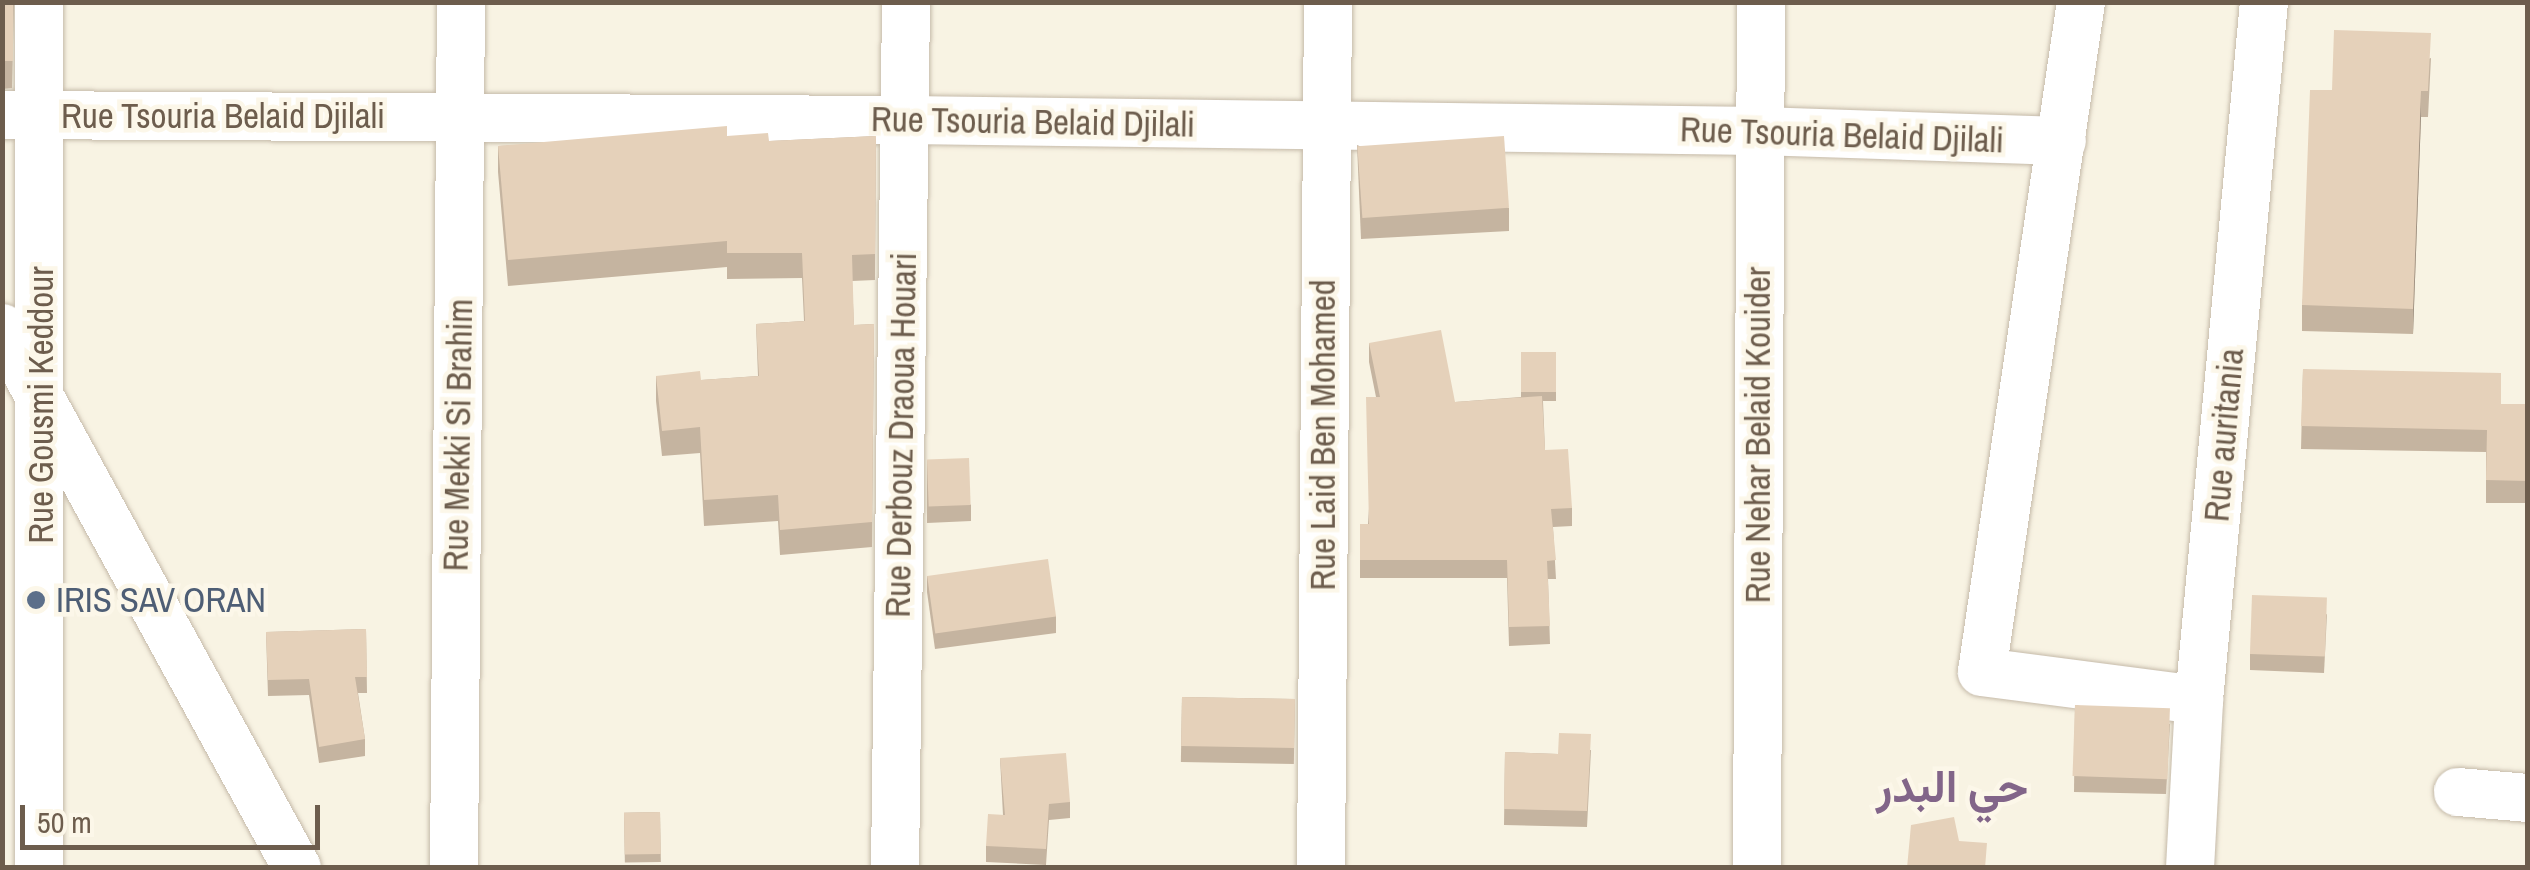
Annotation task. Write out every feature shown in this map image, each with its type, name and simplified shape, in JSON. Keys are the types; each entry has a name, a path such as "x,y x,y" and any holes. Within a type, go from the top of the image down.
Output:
{"street":[{"name":"Rue Gousmi Keddour","path":"39,2 20,115 42,405 39,868"},
{"name":"Rue Mekki Si Brahim","path":"454,868 462,2"},
{"name":"Rue Derbouz Draoua Houari","path":"895,868 906,2"},
{"name":"Rue Laid Ben Mohamed","path":"1320,868 1328,2"},
{"name":"Rue Nehar Belaid Kouider","path":"1757,868 1761,2"},
{"path":"2081,2 1982,672 2199,700"},
{"name":"Rue auritania","path":"2190,868 2199,700 2264,2"},
{"name":"Rue Tsouria Belaid Djilali","path":"20,115 906,120 1759,131 2062,141"},
{"path":"2,328 297,868"},
{"path":"2458,792 2528,798"}],"building":[{"path":"2,2 13,2 13,61 2,61"},
{"path":"2334,30 2431,33 2428,91 2421,91 2413,309 2302,305 2310,90 2332,90"},
{"path":"727,126 727,136 768,133 769,141 876,136 875,254 852,255 854,325 874,324 872,522 780,530 778,495 704,500 700,427 662,431 656,376 700,371 701,380 759,376 756,324 805,321 802,253 727,253 727,241 508,260 498,146"},
{"path":"1504,136 1509,208 1362,218 1357,146"},
{"path":"1441,330 1455,402 1542,396 1545,450 1568,449 1572,508 1551,509 1556,560 1547,561 1550,626 1509,627 1507,560 1360,560 1360,524 1369,524 1366,397 1380,397 1369,343"},
{"path":"1521,352 1556,352 1556,392 1521,392"},
{"path":"2303,369 2501,373 2501,404 2528,404 2528,481 2486,480 2487,430 2301,426"},
{"path":"969,458 971,505 929,506 927,459"},
{"path":"1048,559 1056,616 935,633 927,576"},
{"path":"2252,595 2327,598 2325,657 2250,654"},
{"path":"366,629 367,677 355,677 365,739 319,747 309,679 268,680 266,632"},
{"path":"2,646 4,715 2,716"},
{"path":"1182,697 1295,699 1294,748 1181,746"},
{"path":"2075,705 2170,708 2167,779 2073,776"},
{"path":"1559,733 1591,734 1587,811 1504,809 1505,752 1558,754"},
{"path":"1066,753 1070,802 1049,804 1046,849 986,846 988,814 1005,815 1000,758"},
{"path":"660,812 661,854 625,855 624,813"},
{"path":"1954,817 1959,841 1987,843 1985,868 1907,868 1911,825"}],"place":[{"name":"IRIS SAV ORAN","path":"36,600"}],"district":[{"name":"حي البدر","path":"1952,786"}]}
